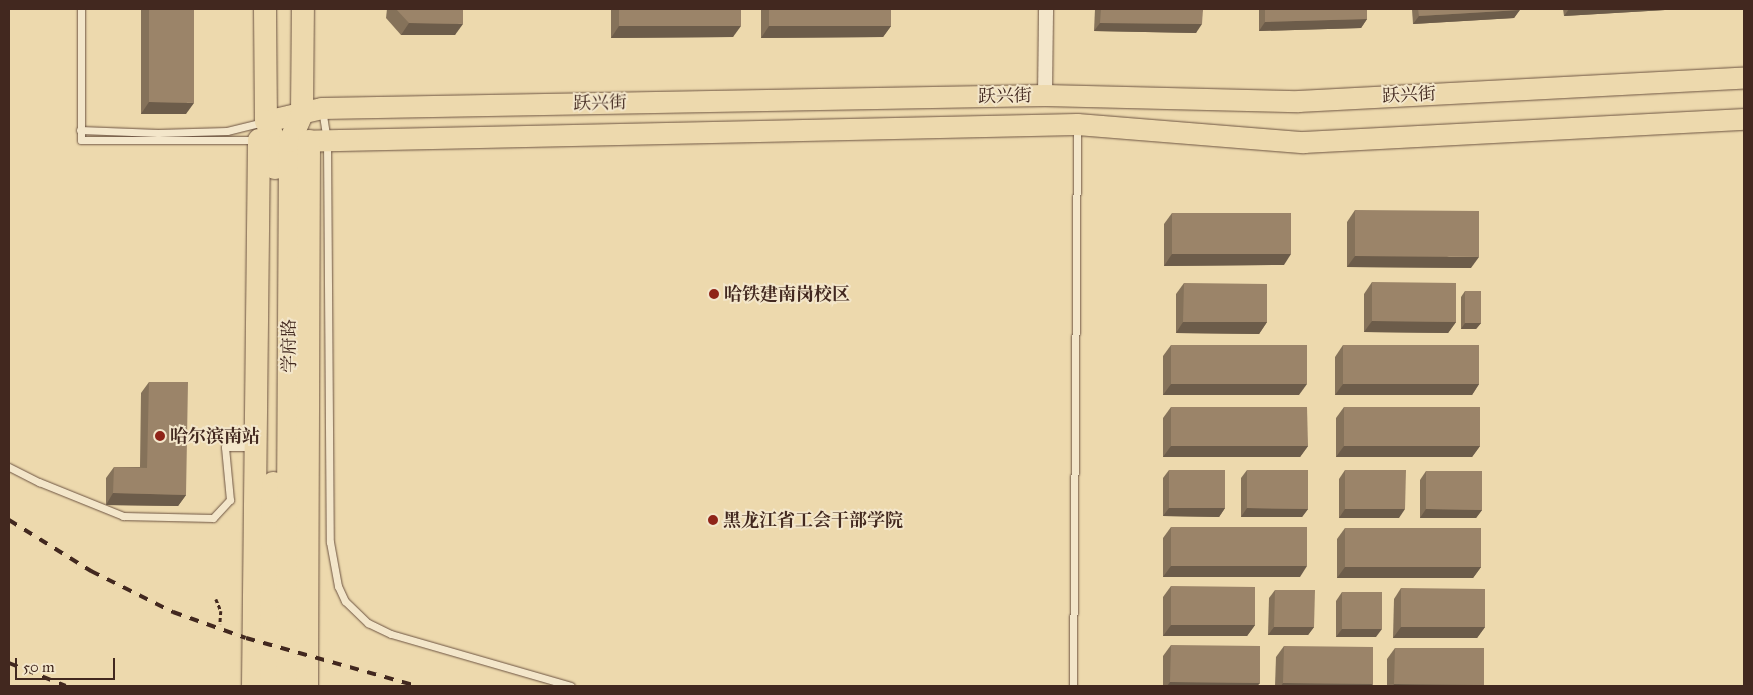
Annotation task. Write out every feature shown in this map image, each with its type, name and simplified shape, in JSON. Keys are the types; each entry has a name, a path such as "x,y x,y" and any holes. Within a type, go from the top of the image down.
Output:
{"highway":[{"name":"学府路","path":"265,9 287,137 288,686"},
{"name":"学府路","path":"271,686 287,137 312,111 303,9"},
{"path":"253,686 255,447 287,137"},
{"path":"287,137 307,686"}],"main road":[{"name":"跃兴街","path":"287,137 312,111 1046,95 1298,101 1744,78"},
{"name":"跃兴街","path":"287,137 1078,124 1303,142 1744,119"}],"street":[{"path":"1046,9 1046,95"}],"lane":[{"path":"81,9 80,140 287,137 312,111"},
{"path":"1073,686 1078,124"},
{"path":"80,130 158,133 227,130 287,137"},
{"path":"287,137 330,542 338,586 345,601 368,624 391,634 571,686"},
{"path":"9,466 38,482 123,516 213,518 230,500 225,447 255,447"}],"path":[{"path":"216,598 221,611 220,624"}],"building":[{"path":"149,9 194,9 194,103 149,102"},
{"path":"396,9 463,9 463,24 409,23"},
{"path":"619,9 741,9 741,26 619,26"},
{"path":"769,9 891,9 891,26 769,26"},
{"path":"1101,9 1203,9 1202,24 1100,23"},
{"path":"1265,9 1367,9 1367,19 1265,22"},
{"path":"1418,9 1520,9 1520,10 1419,16"},
{"path":"1355,210 1479,211 1479,257 1355,256"},
{"path":"1172,213 1291,213 1291,254 1172,254"},
{"path":"1372,282 1456,283 1456,322 1372,321"},
{"path":"1184,283 1267,284 1267,322 1183,322"},
{"path":"1465,291 1481,291 1481,323 1465,323"},
{"path":"1171,345 1307,345 1307,384 1171,384"},
{"path":"1343,345 1479,345 1479,384 1343,384"},
{"name":"哈尔滨南站","path":"149,382 188,382 186,495 113,493 114,467 147,468"},
{"path":"1171,407 1307,407 1308,446 1171,446"},
{"path":"1344,407 1480,407 1480,446 1344,446"},
{"path":"1169,470 1225,470 1225,508 1169,508"},
{"path":"1247,470 1308,470 1308,509 1247,508"},
{"path":"1345,470 1406,470 1405,509 1345,509"},
{"path":"1426,471 1482,471 1482,510 1426,509"},
{"path":"1171,527 1307,527 1307,566 1171,566"},
{"path":"1345,528 1481,528 1481,567 1345,567"},
{"path":"1171,586 1255,587 1255,625 1171,625"},
{"path":"1401,588 1485,589 1485,627 1401,627"},
{"path":"1275,590 1315,590 1314,627 1274,627"},
{"path":"1342,592 1382,592 1382,629 1342,629"},
{"path":"1171,645 1260,646 1260,683 1170,682"},
{"path":"1284,646 1373,647 1373,684 1283,683"},
{"path":"1395,648 1484,648 1484,685 1394,684"}],"railway":[{"path":"9,520 91,571 173,612 246,638 417,686"},
{"path":"9,663 66,686"}],"place":[{"name":"哈铁建南岗校区","path":"714,294"},
{"name":"哈尔滨南站","path":"160,436"},
{"name":"黑龙江省工会干部学院","path":"713,520"}]}
